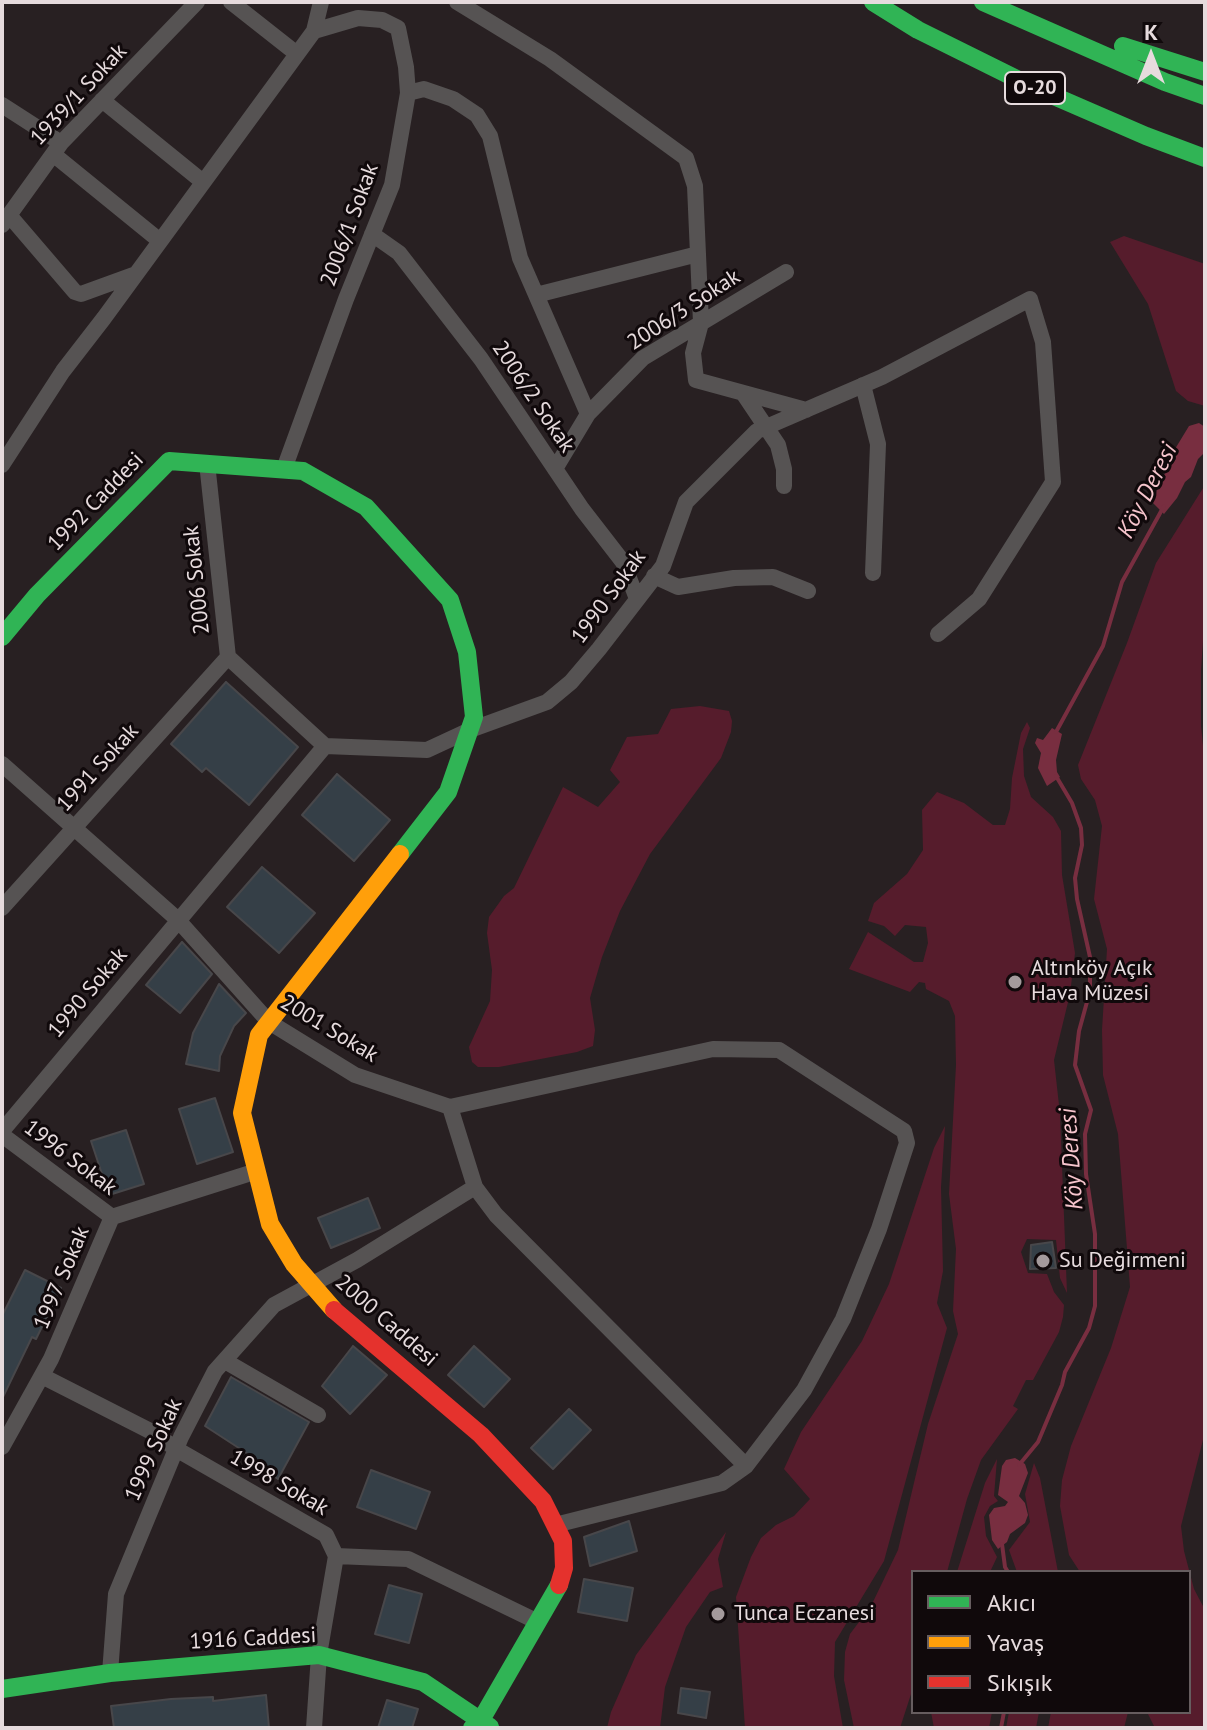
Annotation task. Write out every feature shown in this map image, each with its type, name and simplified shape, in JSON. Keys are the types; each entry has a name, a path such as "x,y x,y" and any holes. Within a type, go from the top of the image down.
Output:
{"main road":[{"name":"O-20","path":"873,2 918,30 1033,87 1205,158"},
{"name":"O-20","path":"983,2 1165,82 1205,96"},
{"path":"1047,30 1135,48 1205,72"},
{"path":"1174,146 1205,168"},
{"name":"1992 Caddesi","path":"2,637 37,595 169,461 303,471 366,507 450,600 467,652 474,717 470,730"},
{"name":"2000 Caddesi","path":"470,730 448,792 259,1035 242,1113 270,1224 311,1286 337,1314 481,1435 543,1501 563,1541 564,1568 558,1588 482,1725"},
{"name":"1916 Caddesi","path":"2,1689 110,1673 319,1655 423,1682 482,1725"}],"street":[{"name":"1939/1 Sokak","path":"6,220 57,148 197,2"},
{"path":"231,2 297,54"},
{"path":"2,465 63,371 314,31 321,2"},
{"path":"457,2 550,59 686,158 695,186 701,323 693,353 696,380 806,410"},
{"name":"2006/1 Sokak","path":"284,469 346,299 392,185 408,93 398,28 382,20 358,18 314,31"},
{"path":"408,93 424,89 453,99 477,115 490,136 520,258 588,414"},
{"path":"102,100 203,182"},
{"path":"2,105 57,148 160,241"},
{"path":"6,220 75,292 81,294 137,273"},
{"name":"2006/2 Sokak","path":"372,234 399,253 481,359 582,509 623,562 637,599"},
{"path":"536,295 698,254"},
{"name":"2006/3 Sokak","path":"555,469 588,414 643,358 786,272"},
{"name":"1990 Sokak","path":"2,1133 177,919 325,746 427,750 470,730 547,702 571,682 663,566 686,502 757,431 863,385 1030,299 1043,342 1053,482 979,599 938,634"},
{"path":"863,385 878,444 873,573"},
{"path":"743,393 778,445 784,469 784,486"},
{"name":"2006 Sokak","path":"207,463 228,657 325,746"},
{"path":"654,576 678,587 734,578 773,577 808,591"},
{"name":"1991 Sokak","path":"2,908 228,657"},
{"name":"2001 Sokak","path":"2,764 177,919 269,1022 355,1075 450,1107"},
{"path":"555,1525 722,1483 746,1466 804,1390 843,1319 879,1229 907,1143 904,1131 779,1050 713,1049 450,1107 475,1187 496,1215 746,1466"},
{"name":"1996 Sokak","path":"2,1133 112,1217"},
{"name":"1997 Sokak","path":"2,1447 42,1376 112,1217 257,1171"},
{"name":"1999 Sokak","path":"110,1673 116,1594 176,1449 215,1371 274,1305 357,1260 475,1187"},
{"path":"225,1361 318,1415"},
{"name":"1998 Sokak","path":"42,1376 154,1433 176,1449 326,1535 336,1556"},
{"path":"314,1728 319,1655 336,1556 408,1559 538,1622"}],"shaded area":[{"path":"1124,236 1205,264 1205,406 1188,401 1176,391 1148,304 1110,242"},
{"path":"1199,423 1205,427 1205,452 1164,514 1153,503 1160,480 1176,459 1175,449 1189,426"},
{"path":"1205,485 1201,726 1205,765 1205,1432 1181,1526 1189,1570 1079,1570 1069,1555 1060,1506 1062,1480 1071,1446 1111,1348 1130,1287 1118,1134 1103,1075 1102,1030 1107,949 1094,899 1102,826 1095,800 1081,779 1078,765 1156,563"},
{"path":"700,706 729,711 731,732 721,758 650,854 620,911 590,998 595,1030 593,1046 499,1067 478,1067 472,1062 469,1047 490,1001 489,917 514,888 563,787 598,807 620,782 610,770 627,737 658,734 671,709"},
{"path":"1027,722 1030,728 1023,749 1024,776 1031,797 1053,817 1061,831 1062,875 1075,953 1070,994 1054,1060 1060,1114 1067,1293 1060,1278 1056,1240 1027,1239 1021,1252 1028,1273 1047,1274 1054,1292 1064,1305 1063,1317 1059,1332 1033,1380 1026,1380 1013,1406 1018,1409 981,1460 948,1570 911,1570 911,1694 900,1728 854,1728 844,1680 845,1652 850,1634 871,1606 898,1550 928,1424 958,1334 953,1311 956,1249 949,1194 956,1065 955,1016 949,1001 926,989 925,983 919,982 910,992 849,969 868,932 914,962 923,962 928,943 926,927 905,925 895,936 884,926 868,921 874,903 907,874 923,850 922,810 937,792 964,803 993,825 1005,825 1021,733"},
{"path":"1052,728 1062,734 1056,760 1060,777 1047,786 1038,768 1041,753 1035,743 1037,738 1043,740"},
{"path":"945,1126 941,1187 943,1271 937,1303 947,1328 884,1561 835,1642 834,1676 843,1728 745,1728 736,1597 761,1538 776,1525 794,1516 810,1499 784,1469 801,1432 862,1341 889,1284 934,1148"},
{"path":"1015,1458 1025,1464 1028,1473 1019,1496 1025,1503 1028,1515 1025,1523 1010,1534 1007,1542 998,1549 992,1540 989,1515 994,1508 1005,1506 1008,1502 998,1495 1002,1466 1006,1460"},
{"path":"997,1459 994,1496 998,1501 990,1506 984,1517 986,1536 997,1557 991,1570 958,1570 985,1483"},
{"path":"1034,1463 1040,1478 1058,1570 1016,1570 1009,1550 1030,1522 1025,1494"},
{"path":"726,1532 718,1559 723,1587 710,1592 686,1627 665,1687 660,1728 607,1728 636,1655"},
{"path":"1191,1578 1205,1610 1205,1728 1155,1728 1148,1714 1191,1714"},
{"path":"931,1714 992,1714 989,1728 934,1728"},
{"path":"1009,1714 1039,1714 1036,1728 1006,1728"},
{"path":"1051,1714 1128,1714 1124,1728 1048,1728"}],"building":[{"path":"226,682 298,747 249,805 206,768 202,772 171,744"},
{"path":"337,774 390,820 354,861 302,815"},
{"path":"262,867 315,913 279,953 227,907"},
{"path":"182,942 212,974 180,1013 146,985"},
{"path":"219,984 246,1013 234,1026 220,1056 219,1071 186,1064 193,1033"},
{"path":"215,1098 233,1152 197,1164 179,1109"},
{"path":"126,1130 144,1184 109,1195 91,1141"},
{"path":"368,1198 380,1228 331,1248 318,1218"},
{"name":"Su Değirmeni","path":"1052,1242 1056,1268 1030,1269 1031,1245"},
{"path":"25,1270 61,1288 36,1339 32,1337 2,1399 2,1316"},
{"path":"353,1346 387,1375 350,1414 322,1386"},
{"path":"474,1346 510,1379 484,1407 448,1375"},
{"path":"231,1377 309,1422 278,1479 246,1457 248,1454 205,1426"},
{"path":"569,1409 591,1430 553,1469 531,1448"},
{"path":"371,1470 430,1492 416,1529 357,1507"},
{"path":"629,1521 637,1551 590,1566 584,1537"},
{"path":"584,1579 633,1588 627,1621 578,1612"},
{"path":"389,1585 422,1594 409,1643 375,1634"},
{"path":"681,1688 710,1692 706,1718 678,1713"},
{"path":"266,1695 269,1728 114,1728 111,1706 171,1699 213,1697 213,1701"},
{"path":"387,1700 418,1709 412,1728 378,1728"}],"waterway":[{"name":"Köy Deresi","path":"1056,732 1103,646 1122,582 1164,506"},
{"name":"Köy Deresi","path":"1019,1465 1038,1442 1065,1372 1089,1328 1095,1306 1095,1234 1086,1174 1085,1134 1091,1110 1075,1065 1079,1031 1090,991 1090,957 1075,878 1082,845 1081,828 1072,803 1056,776"},
{"name":"Köy Deresi","path":"1002,1544 1007,1570"},
{"name":"Köy Deresi","path":"1001,1728 1004,1714"}],"traffic: fast":[{"path":"873,2 918,30 1033,87 1205,158"},
{"path":"983,2 1165,82 1205,96"},
{"path":"1123,46 1205,72"},
{"path":"2,637 37,595 169,461 303,471 366,507 450,600 467,652 474,717 448,792 400,854"},
{"path":"472,1728 481,1720 559,1585"},
{"path":"2,1689 110,1673 319,1655 423,1682 490,1727"}],"traffic: slow":[{"path":"334,1310 294,1264 270,1224 242,1113 259,1035 400,854"}],"traffic: jam":[{"path":"334,1310 481,1435 543,1501 563,1541 564,1568 559,1585"}],"place":[{"name":"Altınköy Açık Hava Müzesi","path":"1015,982"},
{"name":"Su Değirmeni","path":"1043,1261"},
{"name":"Tunca Eczanesi","path":"718,1614"}]}
